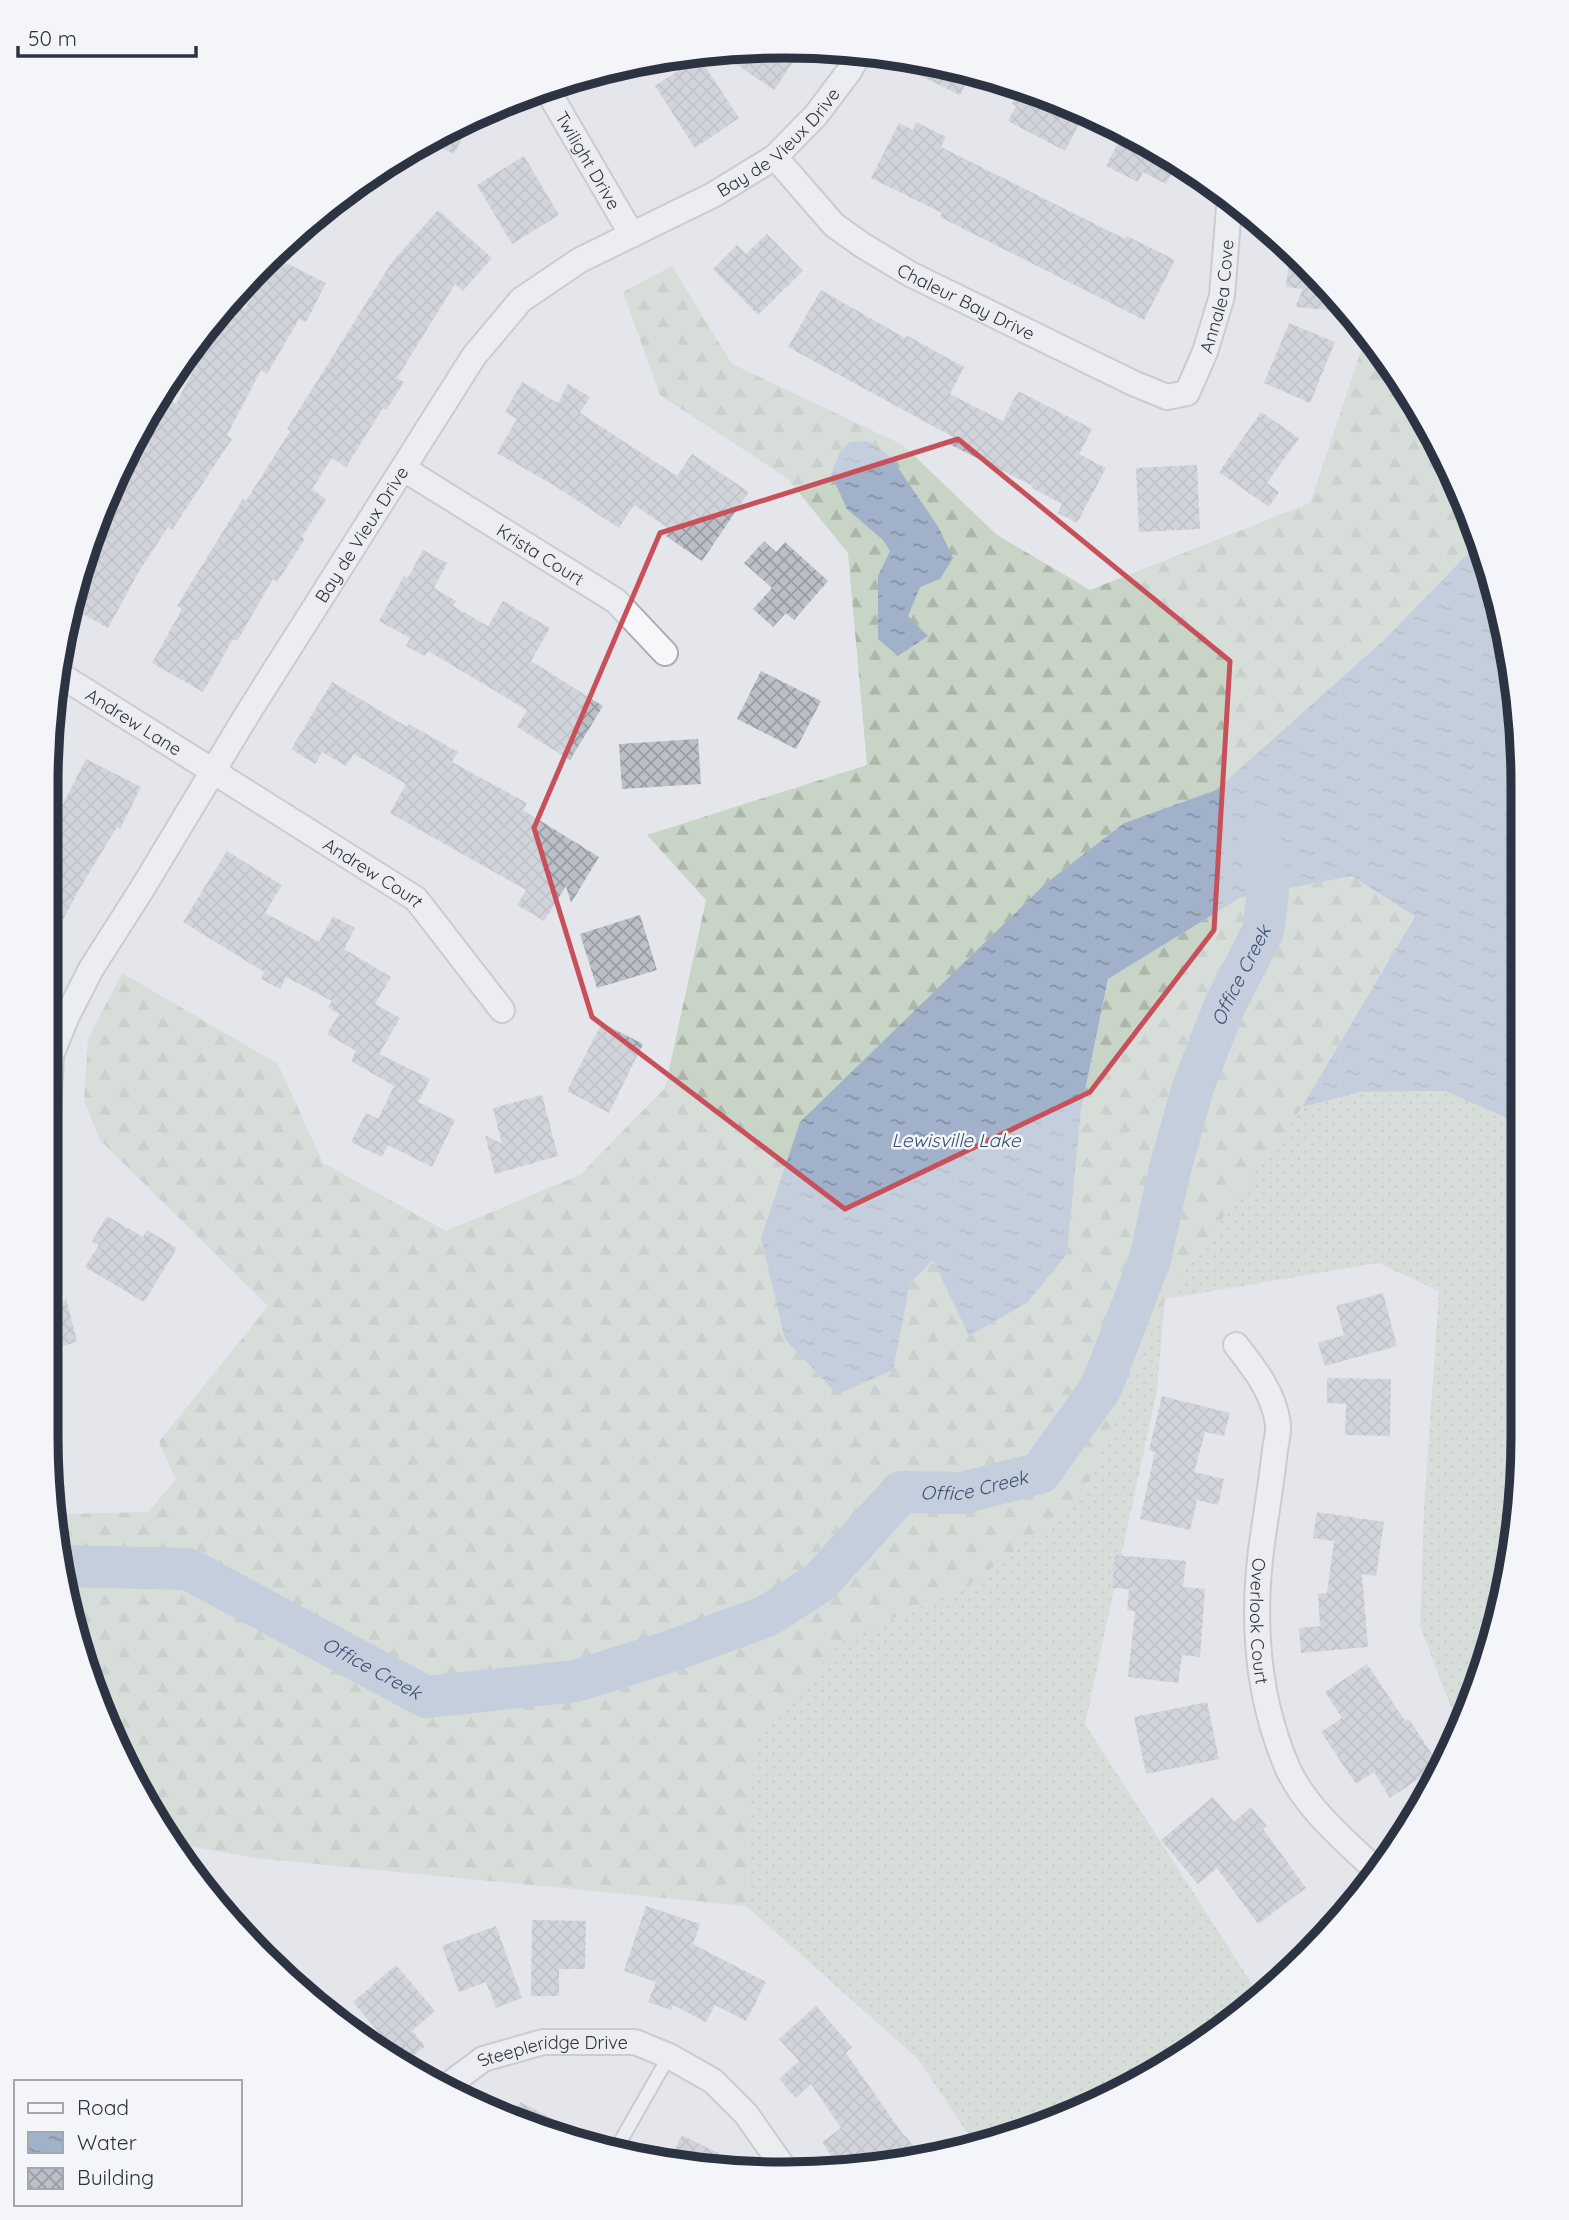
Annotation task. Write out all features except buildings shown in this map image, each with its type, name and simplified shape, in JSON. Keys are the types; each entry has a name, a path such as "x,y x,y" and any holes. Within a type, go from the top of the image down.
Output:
{"street":[{"name":"Bay de Vieux Drive","path":"58,1038 91,969 474,356 521,300 580,260 713,195 775,157 816,115 855,61"},
{"name":"Twilight Drive","path":"551,96 632,235"},
{"name":"Chaleur Bay Drive","path":"775,157 834,225 909,274 1133,383 1167,397 1187,393"},
{"name":"Annalea Cove","path":"1187,393 1205,352 1222,296 1229,210"},
{"name":"Krista Court","path":"404,469 616,601 665,653"},
{"name":"Andrew Lane","path":"66,679 212,772"},
{"name":"Andrew Court","path":"212,772 416,899 502,1010"},
{"name":"Overlook Court","path":"1236,1345 1261,1377 1278,1424 1255,1615 1259,1667 1272,1723 1289,1770 1307,1799 1370,1865"},
{"name":"Steepleridge Drive","path":"453,2082 483,2059 543,2042 635,2042 669,2056 713,2081 746,2114 780,2162"}],"lane":[{"path":"620,2143 669,2056"}],"highlighted area":[{"path":"958,439 1230,661 1214,930 1090,1092 845,1209 592,1017 534,828 660,533"}],"green space":[{"path":"672,266 732,364 903,445 997,535 1090,590 1310,503 1361,351 1367,350 1414,421 1456,506 1472,549 1384,640 1216,790 1124,823 1045,884 918,1008 893,1370 910,1283 934,1259 969,1336 1027,1303 1067,1254 1081,1110 1108,979 1240,898 1352,876 1415,915 1302,1107 1165,1299 1081,1500 968,1586 845,1639 754,1736 746,1906 255,1858 184,1845 155,1799 133,1757 96,1669 72,1577 62,1514 148,1512 176,1480 159,1442 268,1306 100,1140 84,1101 88,1039 122,973 278,1064 323,1163 446,1231 580,1175 665,1088 706,900 647,835 867,765 848,553 787,478 660,395 623,292"},
{"path":"1445,1091 1511,1120 1510,1483 1497,1577 1473,1669 1456,1714 1452,1710 1420,1626 1424,1510 1439,1291 1378,1263 1165,1299 1302,1107 1361,1092"},
{"path":"1165,1299 1157,1390 1085,1724 1255,1989 1188,2040 1106,2087 1018,2124 970,2138 918,2059 746,1906 754,1736 845,1639 968,1586 1081,1500"}],"water":[{"path":"867,441 890,456 939,528 953,558 940,579 920,587 908,616 928,636 898,656 878,639 878,576 890,551 883,540 847,509 831,474 840,452 850,442"},
{"name":"Lewisville Lake","path":"1472,549 1497,643 1510,737 1511,1120 1445,1091 1361,1092 1302,1107 1415,916 1352,876 1240,898 1108,979 1081,1110 1067,1254 1027,1303 969,1336 933,1260 910,1283 893,1370 837,1394 785,1339 761,1238 800,1122 1045,884 1124,823 1216,790 1384,640"}],"waterway":[{"name":"Office Creek","path":"70,1566 188,1569 426,1697 576,1681 674,1650 767,1616 820,1582 901,1492 962,1493 1040,1473 1101,1388 1150,1259 1169,1173 1193,1087 1225,1005 1263,931 1268,893 1259,836"}]}
